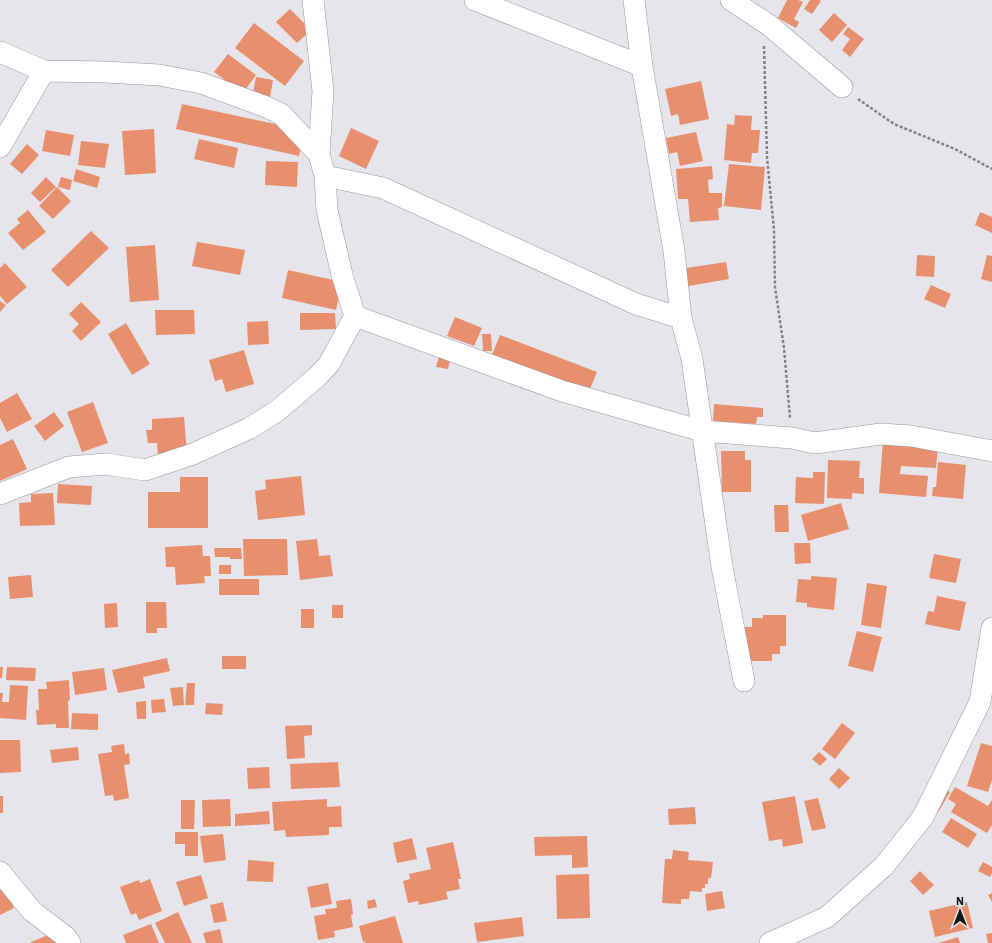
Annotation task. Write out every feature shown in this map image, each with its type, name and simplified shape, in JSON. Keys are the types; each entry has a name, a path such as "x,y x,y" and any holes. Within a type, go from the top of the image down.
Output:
{"street":[{"path":"0,494 69,466 106,464 145,470 193,454 250,428 277,411 330,364 355,316 342,275 327,210 325,176 319,154 323,91 313,0"},
{"path":"475,0 642,66"},
{"path":"634,0 642,66 674,251 681,318 692,359 722,567 744,681"},
{"path":"731,0 769,24 842,87"},
{"path":"0,52 44,71 159,74 201,83 282,114 319,154"},
{"path":"0,147 44,71"},
{"path":"325,176 383,188 636,304 681,318"},
{"path":"355,316 562,391 702,431 792,438 815,442 881,434 911,436 992,451"},
{"path":"770,943 828,917 884,866 924,817 980,702 992,628"},
{"path":"0,872 32,911 66,937 70,943"}],"path":[{"path":"769,24 764,46 767,157 774,230 775,288 784,348 792,438"},
{"path":"842,87 894,124 955,149 992,169"}],"building":[{"path":"787,0 798,0 803,2 794,19 799,22 796,28 778,18"},
{"path":"810,0 821,1 812,14 804,9"},
{"path":"290,9 311,30 297,43 276,22"},
{"path":"834,13 847,25 832,42 819,30"},
{"path":"254,23 304,61 285,86 235,48"},
{"path":"848,27 864,39 850,57 842,50 850,39 843,34"},
{"path":"228,54 256,75 243,93 214,72"},
{"path":"256,77 273,80 270,97 253,93"},
{"path":"701,81 709,119 680,125 678,114 671,116 665,89"},
{"path":"182,104 289,127 303,137 299,156 176,129"},
{"path":"735,115 752,116 751,130 760,130 758,153 752,153 751,163 724,160 727,124 734,125"},
{"path":"351,128 379,141 366,169 339,156"},
{"path":"154,129 156,173 125,175 122,131"},
{"path":"46,130 74,135 70,156 42,151"},
{"path":"696,132 703,161 680,166 677,152 669,154 666,138"},
{"path":"199,139 238,148 234,168 194,159"},
{"path":"81,141 109,144 105,168 78,165"},
{"path":"27,144 39,155 22,174 10,164"},
{"path":"266,161 298,162 297,187 265,185"},
{"path":"729,164 765,167 761,210 724,206"},
{"path":"712,166 713,179 708,180 709,193 722,193 722,207 718,208 719,220 690,222 688,199 678,199 676,169"},
{"path":"76,169 100,177 97,188 73,181"},
{"path":"46,177 56,187 40,202 31,193"},
{"path":"61,177 72,180 70,190 58,187"},
{"path":"57,187 71,201 53,219 39,206"},
{"path":"28,210 46,232 23,250 8,233 20,223 17,219"},
{"path":"980,212 992,217 992,233 975,225"},
{"path":"91,231 109,248 68,287 51,270"},
{"path":"197,242 245,250 240,275 192,266"},
{"path":"155,245 159,300 130,302 126,247"},
{"path":"917,255 935,256 934,277 916,276"},
{"path":"987,255 992,256 992,282 981,279"},
{"path":"726,262 729,279 683,287 680,269"},
{"path":"5,263 27,287 7,304 0,296 0,268"},
{"path":"288,270 342,282 336,310 282,298"},
{"path":"931,285 951,294 945,308 924,299"},
{"path":"0,301 6,305 0,312"},
{"path":"81,302 101,322 81,341 72,331 79,324 69,314"},
{"path":"155,310 194,310 195,334 156,335"},
{"path":"300,313 335,313 336,329 300,330"},
{"path":"455,317 482,328 474,346 447,336"},
{"path":"268,321 269,344 248,345 247,322"},
{"path":"126,323 150,364 132,375 108,334"},
{"path":"482,334 491,334 492,351 483,351"},
{"path":"500,335 597,372 588,394 491,357"},
{"path":"244,350 254,384 226,392 222,379 215,381 209,360"},
{"path":"440,353 451,356 448,369 436,367"},
{"path":"17,393 32,419 7,432 0,418 0,403"},
{"path":"93,402 108,443 82,452 67,412"},
{"path":"714,404 763,408 763,417 757,417 756,424 713,421"},
{"path":"54,412 64,426 45,441 34,426"},
{"path":"184,417 187,454 158,457 157,443 148,443 146,430 152,430 152,419"},
{"path":"13,439 27,469 0,481 0,445"},
{"path":"883,441 938,446 936,468 901,466 900,474 928,476 926,497 879,493"},
{"path":"721,451 745,451 745,460 751,460 751,492 722,492"},
{"path":"828,460 860,461 859,478 864,478 864,494 852,493 852,499 827,498"},
{"path":"938,462 966,465 963,499 932,496 933,487 936,487"},
{"path":"813,472 825,472 824,504 795,503 796,477 813,478"},
{"path":"301,476 305,515 258,520 255,491 266,489 265,480"},
{"path":"180,477 208,477 208,528 148,528 148,492 180,492"},
{"path":"58,484 92,486 91,505 57,503"},
{"path":"53,493 55,525 20,526 19,503 31,502 31,494"},
{"path":"841,503 849,529 808,541 801,515"},
{"path":"774,505 788,505 789,532 775,532"},
{"path":"243,539 287,539 288,575 244,576"},
{"path":"317,539 319,556 330,555 333,576 300,580 296,541"},
{"path":"794,543 810,543 811,563 795,564"},
{"path":"202,545 203,556 210,556 211,576 204,576 205,583 176,585 175,567 166,567 165,547"},
{"path":"214,548 241,548 242,559 215,557"},
{"path":"934,554 961,559 956,583 929,578"},
{"path":"219,565 231,565 231,574 219,574"},
{"path":"31,575 33,597 10,599 8,577"},
{"path":"811,576 837,578 834,610 807,607 807,603 796,602 798,579 811,580"},
{"path":"219,579 259,579 259,595 219,595"},
{"path":"867,583 887,586 881,628 861,625"},
{"path":"937,596 966,602 960,631 925,624 928,611 934,612"},
{"path":"146,602 166,602 167,628 157,628 157,633 146,633"},
{"path":"117,603 118,627 105,628 104,604"},
{"path":"332,605 343,605 343,618 332,618"},
{"path":"301,609 314,609 314,628 301,628"},
{"path":"763,615 786,615 786,646 780,646 780,654 772,654 772,661 741,661 738,627 752,627 752,618 763,618"},
{"path":"857,631 882,637 873,672 848,666"},
{"path":"222,656 246,656 246,669 222,669"},
{"path":"167,658 170,671 143,677 145,688 118,693 112,670"},
{"path":"0,667 3,667 2,678 0,678"},
{"path":"7,667 36,668 35,681 6,680"},
{"path":"104,668 107,690 75,695 72,672"},
{"path":"69,680 69,728 56,728 56,724 37,725 36,710 39,710 38,689 47,689 46,682"},
{"path":"187,683 195,683 194,705 185,705"},
{"path":"10,685 28,686 26,720 0,718 0,693 3,693 2,702 9,702"},
{"path":"183,687 184,705 173,706 170,688"},
{"path":"164,699 166,712 152,713 151,700"},
{"path":"146,701 146,719 137,719 136,702"},
{"path":"206,703 223,704 222,715 205,714"},
{"path":"72,713 98,714 98,730 71,729"},
{"path":"842,723 855,733 835,759 822,749"},
{"path":"312,725 312,735 304,736 305,758 287,759 285,726"},
{"path":"0,740 20,740 21,772 0,773"},
{"path":"981,743 992,746 992,780 988,792 967,786"},
{"path":"124,744 125,754 129,753 130,764 124,765 129,798 114,801 113,795 105,796 98,754 112,752 111,746"},
{"path":"78,747 79,760 52,763 50,750"},
{"path":"819,752 827,759 820,766 812,759"},
{"path":"338,762 340,787 291,789 290,764"},
{"path":"269,767 270,788 248,789 247,768"},
{"path":"839,768 850,778 839,789 829,779"},
{"path":"941,787 950,792 939,811 931,806"},
{"path":"955,787 988,806 992,800 992,825 987,833 951,812 956,804 948,799"},
{"path":"0,796 3,796 3,813 0,813"},
{"path":"795,796 803,843 783,847 782,839 769,841 762,802"},
{"path":"818,798 826,828 812,831 804,801"},
{"path":"230,799 231,826 203,827 202,800"},
{"path":"327,799 327,807 341,806 342,827 329,827 329,835 286,837 285,830 274,831 272,802"},
{"path":"181,800 195,800 194,829 181,829"},
{"path":"695,807 696,824 669,825 668,809"},
{"path":"269,811 270,824 235,826 235,814"},
{"path":"951,818 977,834 968,848 942,832"},
{"path":"175,832 198,832 198,856 185,856 185,844 175,844"},
{"path":"223,834 226,860 204,863 200,836"},
{"path":"587,836 588,867 572,868 572,855 535,856 534,837"},
{"path":"412,838 417,859 397,863 393,843"},
{"path":"453,842 461,879 458,879 460,889 446,892 448,899 419,905 418,901 408,903 403,881 410,879 409,874 431,869 426,848"},
{"path":"673,850 689,852 688,860 713,862 711,878 708,878 708,884 705,884 705,888 702,888 702,892 690,891 689,899 681,899 681,904 662,903 665,859 672,859"},
{"path":"248,860 274,862 273,882 247,881"},
{"path":"983,862 992,867 990,877 978,871"},
{"path":"920,871 934,885 923,895 910,881"},
{"path":"589,874 590,918 557,919 556,875"},
{"path":"201,875 208,898 184,906 176,882"},
{"path":"0,879 14,908 0,915"},
{"path":"150,879 162,911 139,920 136,913 131,915 120,887 139,880 140,883"},
{"path":"328,883 332,904 311,908 307,887"},
{"path":"722,891 725,908 707,911 705,894"},
{"path":"992,893 992,902 988,895"},
{"path":"351,899 353,927 334,931 335,937 318,940 314,916 326,914 325,909 337,908 336,901"},
{"path":"375,899 377,907 368,909 367,901"},
{"path":"223,902 227,921 214,923 210,905"},
{"path":"967,902 973,928 935,937 929,911"},
{"path":"178,912 192,943 165,943 155,923"},
{"path":"395,916 403,943 363,942 359,926"},
{"path":"522,917 524,936 477,942 474,923"},
{"path":"151,924 159,943 126,943 123,935"},
{"path":"220,929 223,943 206,943 203,933"},
{"path":"55,932 60,943 29,943"},
{"path":"992,933 992,943 988,943 986,934"},
{"path":"958,937 960,943 939,943"}]}
